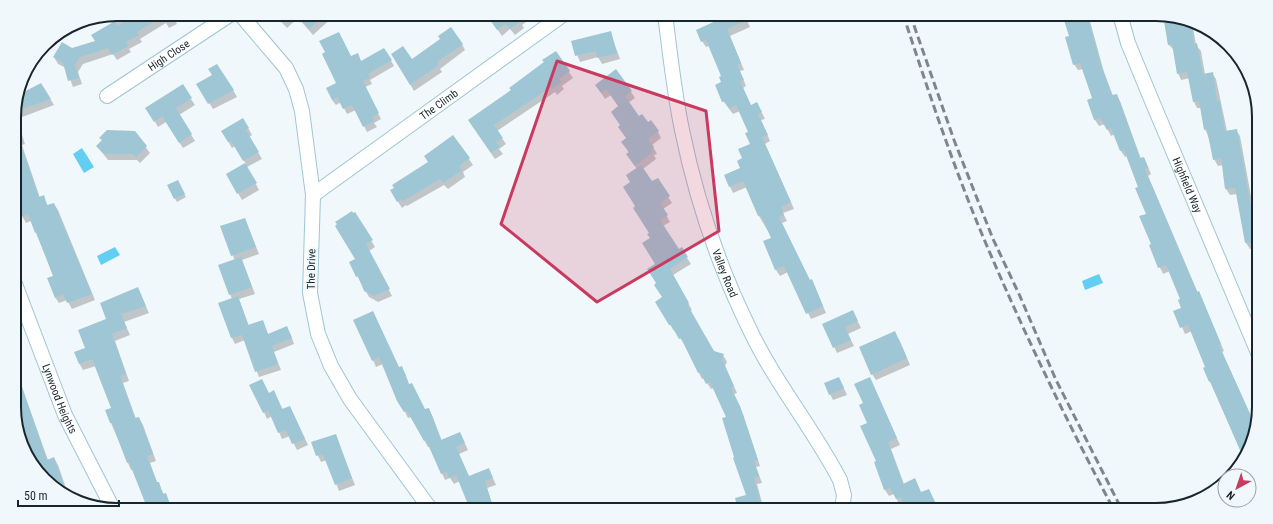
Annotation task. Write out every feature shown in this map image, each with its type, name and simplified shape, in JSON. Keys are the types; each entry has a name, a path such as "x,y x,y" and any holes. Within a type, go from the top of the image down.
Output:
{"street":[{"name":"High Close","path":"107,96 220,21"},
{"name":"The Drive","path":"246,21 286,68 296,89 302,111 313,195 310,293 318,334 331,366 350,399 426,503"},
{"name":"The Climb","path":"313,195 554,21"},
{"name":"Valley Road","path":"666,21 682,130 696,186 723,269 750,330 773,373 840,480 844,495 843,503"},
{"name":"Highfield Way","path":"1122,21 1128,43 1252,338"},
{"name":"Lynwood Heights","path":"21,300 65,415 110,503"}],"highlighted area":[{"path":"557,61 706,111 719,231 597,302 501,224"}],"water":[{"path":"82,148 94,167 84,173 73,154"},
{"path":"115,247 120,255 101,265 97,256"},
{"path":"1099,274 1103,283 1085,290 1082,281"}],"building":[{"path":"115,21 117,26 126,21 155,21 137,32 139,35 126,42 128,46 112,55 108,48 80,57 75,65 79,78 68,81 63,63 53,57 62,42 72,48 95,41 91,35"},
{"path":"302,21 318,21 309,29"},
{"path":"491,21 521,21 510,29 506,24 497,30"},
{"path":"716,21 745,21 727,29 741,63 737,65 744,80 740,81 751,105 757,102 762,112 758,114 768,135 762,137 791,202 781,207 784,215 779,217 810,280 812,279 823,306 806,314 784,266 775,270 763,241 771,238 761,215 758,216 743,181 729,187 724,175 740,168 737,161 742,158 738,149 750,144 745,133 748,132 736,105 729,108 725,101 722,102 715,85 721,82 719,77 721,76 706,40 701,42 696,30"},
{"path":"1064,21 1089,21 1101,65 1112,95 1117,94 1140,158 1144,157 1148,168 1145,169 1197,292 1199,291 1221,344 1219,345 1251,417 1247,438 1241,452 1203,368 1205,367 1188,325 1180,328 1173,311 1181,308 1178,300 1180,299 1166,265 1158,268 1149,245 1151,244 1139,216 1146,214 1135,188 1138,187 1124,150 1120,151 1111,128 1107,130 1100,118 1094,120 1087,100 1092,98 1080,63 1073,65 1065,37 1069,36"},
{"path":"1164,22 1181,24 1192,28 1194,44 1197,43 1203,74 1213,72 1217,101 1220,101 1225,131 1237,129 1252,212 1252,242 1245,243 1235,188 1225,189 1221,158 1213,160 1207,129 1204,130 1199,101 1193,102 1187,72 1177,74 1172,44 1168,45"},
{"path":"451,27 463,44 437,62 439,65 410,85 391,54 403,46 412,59 440,39 438,36"},
{"path":"611,31 617,53 597,58 596,51 575,56 571,41"},
{"path":"339,32 351,56 358,53 361,61 384,48 392,60 368,74 370,78 363,81 379,113 372,117 374,121 363,127 352,105 343,109 337,97 332,100 326,88 336,83 322,54 325,52 319,41"},
{"path":"556,51 570,71 559,79 562,82 552,89 551,87 494,125 503,138 496,142 500,147 491,153 468,120 511,90 509,88 544,62 542,60"},
{"path":"217,64 234,90 208,104 196,84 212,75 208,69"},
{"path":"616,69 632,91 625,96 639,116 642,114 648,122 651,120 659,131 648,139 654,147 651,149 653,152 635,166 626,154 629,152 621,142 626,138 618,127 620,125 611,112 618,106 606,89 601,93 595,85"},
{"path":"41,83 51,99 21,109 24,92"},
{"path":"183,84 192,98 176,108 192,134 179,143 162,116 154,122 145,108"},
{"path":"243,118 249,128 246,130 259,152 243,161 231,141 228,142 221,131"},
{"path":"107,130 135,131 147,146 136,157 133,154 104,154 96,146 102,140 99,138"},
{"path":"453,135 470,158 459,166 462,170 443,183 440,179 403,201 402,199 397,202 390,190 394,188 392,185 428,162 424,156"},
{"path":"21,145 39,197 44,195 47,205 54,203 92,294 67,303 63,294 55,298 47,278 53,276 28,214 21,217"},
{"path":"245,163 257,183 237,194 226,174"},
{"path":"641,165 652,181 658,178 670,196 660,203 668,215 660,220 679,249 682,247 688,257 670,269 689,303 687,304 714,351 724,354 722,359 734,386 731,388 740,406 758,460 754,461 759,476 754,478 761,503 736,503 735,498 746,495 733,458 734,457 722,418 726,417 710,382 706,384 700,372 698,373 681,338 679,339 655,302 662,297 654,285 656,283 647,269 655,264 642,243 650,238 647,234 649,233 633,208 635,206 623,187 630,182 626,175"},
{"path":"178,180 185,194 174,199 167,185"},
{"path":"352,211 353,213 355,212 373,240 366,244 390,289 374,296 364,291 358,276 356,277 349,262 355,259 335,226 337,224 335,222"},
{"path":"245,218 256,247 231,256 220,226"},
{"path":"241,257 252,287 229,295 218,265"},
{"path":"138,287 146,306 121,314 127,328 112,334 126,374 120,376 135,418 139,417 153,454 147,456 157,482 159,482 163,494 166,493 170,503 145,503 129,462 127,463 112,423 110,423 105,410 111,408 92,359 79,364 74,352 85,348 78,330 106,319 100,303"},
{"path":"238,296 248,325 263,320 268,334 287,326 292,338 272,346 278,364 255,372 242,335 231,338 218,303"},
{"path":"853,310 858,321 845,327 851,340 833,348 822,324"},
{"path":"373,311 399,367 402,366 409,384 412,383 425,409 429,408 441,440 460,432 465,443 456,447 469,476 489,468 493,478 485,481 492,503 465,503 467,502 456,475 449,478 447,472 441,474 426,440 424,441 407,411 404,412 397,401 379,357 372,361 353,320"},
{"path":"895,331 907,358 871,375 859,347"},
{"path":"839,377 844,388 829,395 824,383"},
{"path":"870,377 897,438 888,442 903,484 915,478 921,492 929,489 935,502 903,503 901,497 896,499 890,488 884,490 874,462 876,461 860,426 867,423 859,405 863,403 854,384"},
{"path":"262,379 269,393 274,390 282,409 290,406 305,439 292,444 286,430 278,433 268,410 263,413 249,385"},
{"path":"21,384 47,460 54,457 65,487 54,479 37,460 26,438 21,413"},
{"path":"336,434 352,478 335,485 324,457 322,454 316,456 311,442"}],"railway":[{"path":"905,21 951,156 984,239 1046,376 1110,503"},
{"path":"912,21 954,140 993,239 1019,294 1056,380 1118,503"}]}
